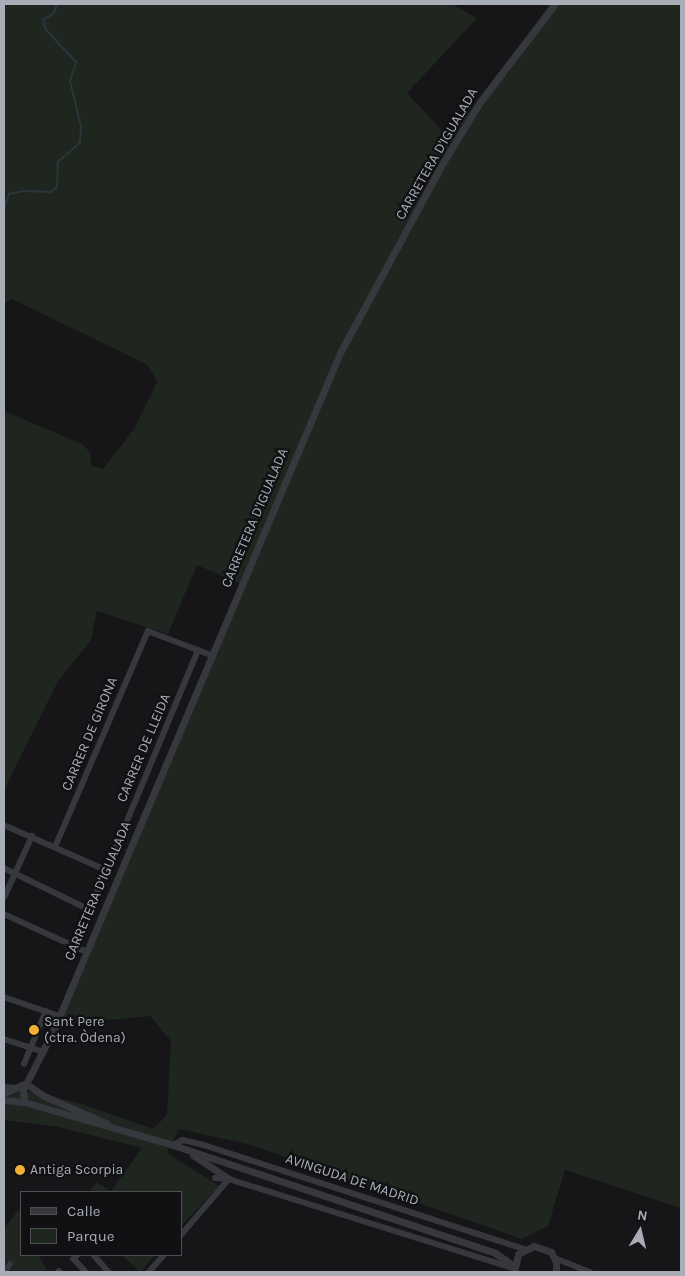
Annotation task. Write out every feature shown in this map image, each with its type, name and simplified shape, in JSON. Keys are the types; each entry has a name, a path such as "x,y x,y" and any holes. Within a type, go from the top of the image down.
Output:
{"street":[{"name":"CARRETERA D'IGUALADA","path":"24,1102 24,1086 44,1052 60,1016 340,353 444,161 480,102 555,4"},
{"name":"CARRER DE GIRONA","path":"55,847 148,631 198,651"},
{"path":"198,651 212,655"},
{"name":"CARRER DE LLEIDA","path":"15,873 90,910 198,651"},
{"path":"4,825 106,870"},
{"path":"4,898 32,836"},
{"path":"4,868 15,873"},
{"path":"4,914 86,952"},
{"path":"4,997 60,1016"},
{"path":"24,1064 46,1011"},
{"path":"4,1040 44,1052"},
{"path":"4,1087 24,1086 44,1096 95,1115 113,1127"},
{"path":"4,1093 24,1086"},
{"name":"AVINGUDA DE MADRID","path":"4,1100 24,1102 173,1145 495,1253 521,1251"},
{"name":"AVINGUDA DE MADRID","path":"173,1145 183,1140 204,1145 521,1251"},
{"path":"185,1149 229,1179"},
{"path":"215,1178 229,1179 513,1269 521,1251 542,1247 555,1258 590,1272"},
{"path":"182,1234 229,1179"},
{"name":"AVINGUDA DE MADRID","path":"495,1253 513,1269"},
{"path":"77,1256 74,1259 86,1272"},
{"path":"95,1256 109,1272"},
{"path":"149,1272 163,1256"},
{"path":"555,1258 558,1271"},
{"path":"4,1272 10,1264"}],"green space":[{"path":"4,4 452,4 477,18 407,93 449,138 550,4 681,4 681,1208 565,1170 548,1226 522,1239 248,1144 179,1129 167,1153 219,1186 182,1225 182,1191 111,1191 142,1148 59,1127 4,1120 4,1089 37,1093 85,1105 153,1129 167,1115 171,1041 150,1016 59,1025 244,585 197,565 168,634 97,611 91,640 58,681 4,790 4,411 84,445 90,453 92,466 103,469 134,429 157,382 148,365 12,299 4,303"},
{"path":"96,1182 111,1191 90,1191"},
{"path":"20,1208 20,1256 39,1256 48,1272 10,1272 12,1267 8,1260 4,1268 4,1228"},
{"path":"123,1256 154,1256 140,1272"}],"waterway":[{"path":"4,210 9,194 24,191 51,192 57,187 58,162 80,142 81,127 70,81 76,62 46,30 43,20 54,13 57,4"}],"place":[{"name":"Sant Pere (ctra. Òdena)","path":"34,1030"},
{"name":"Antiga Scorpia","path":"20,1170"}]}
